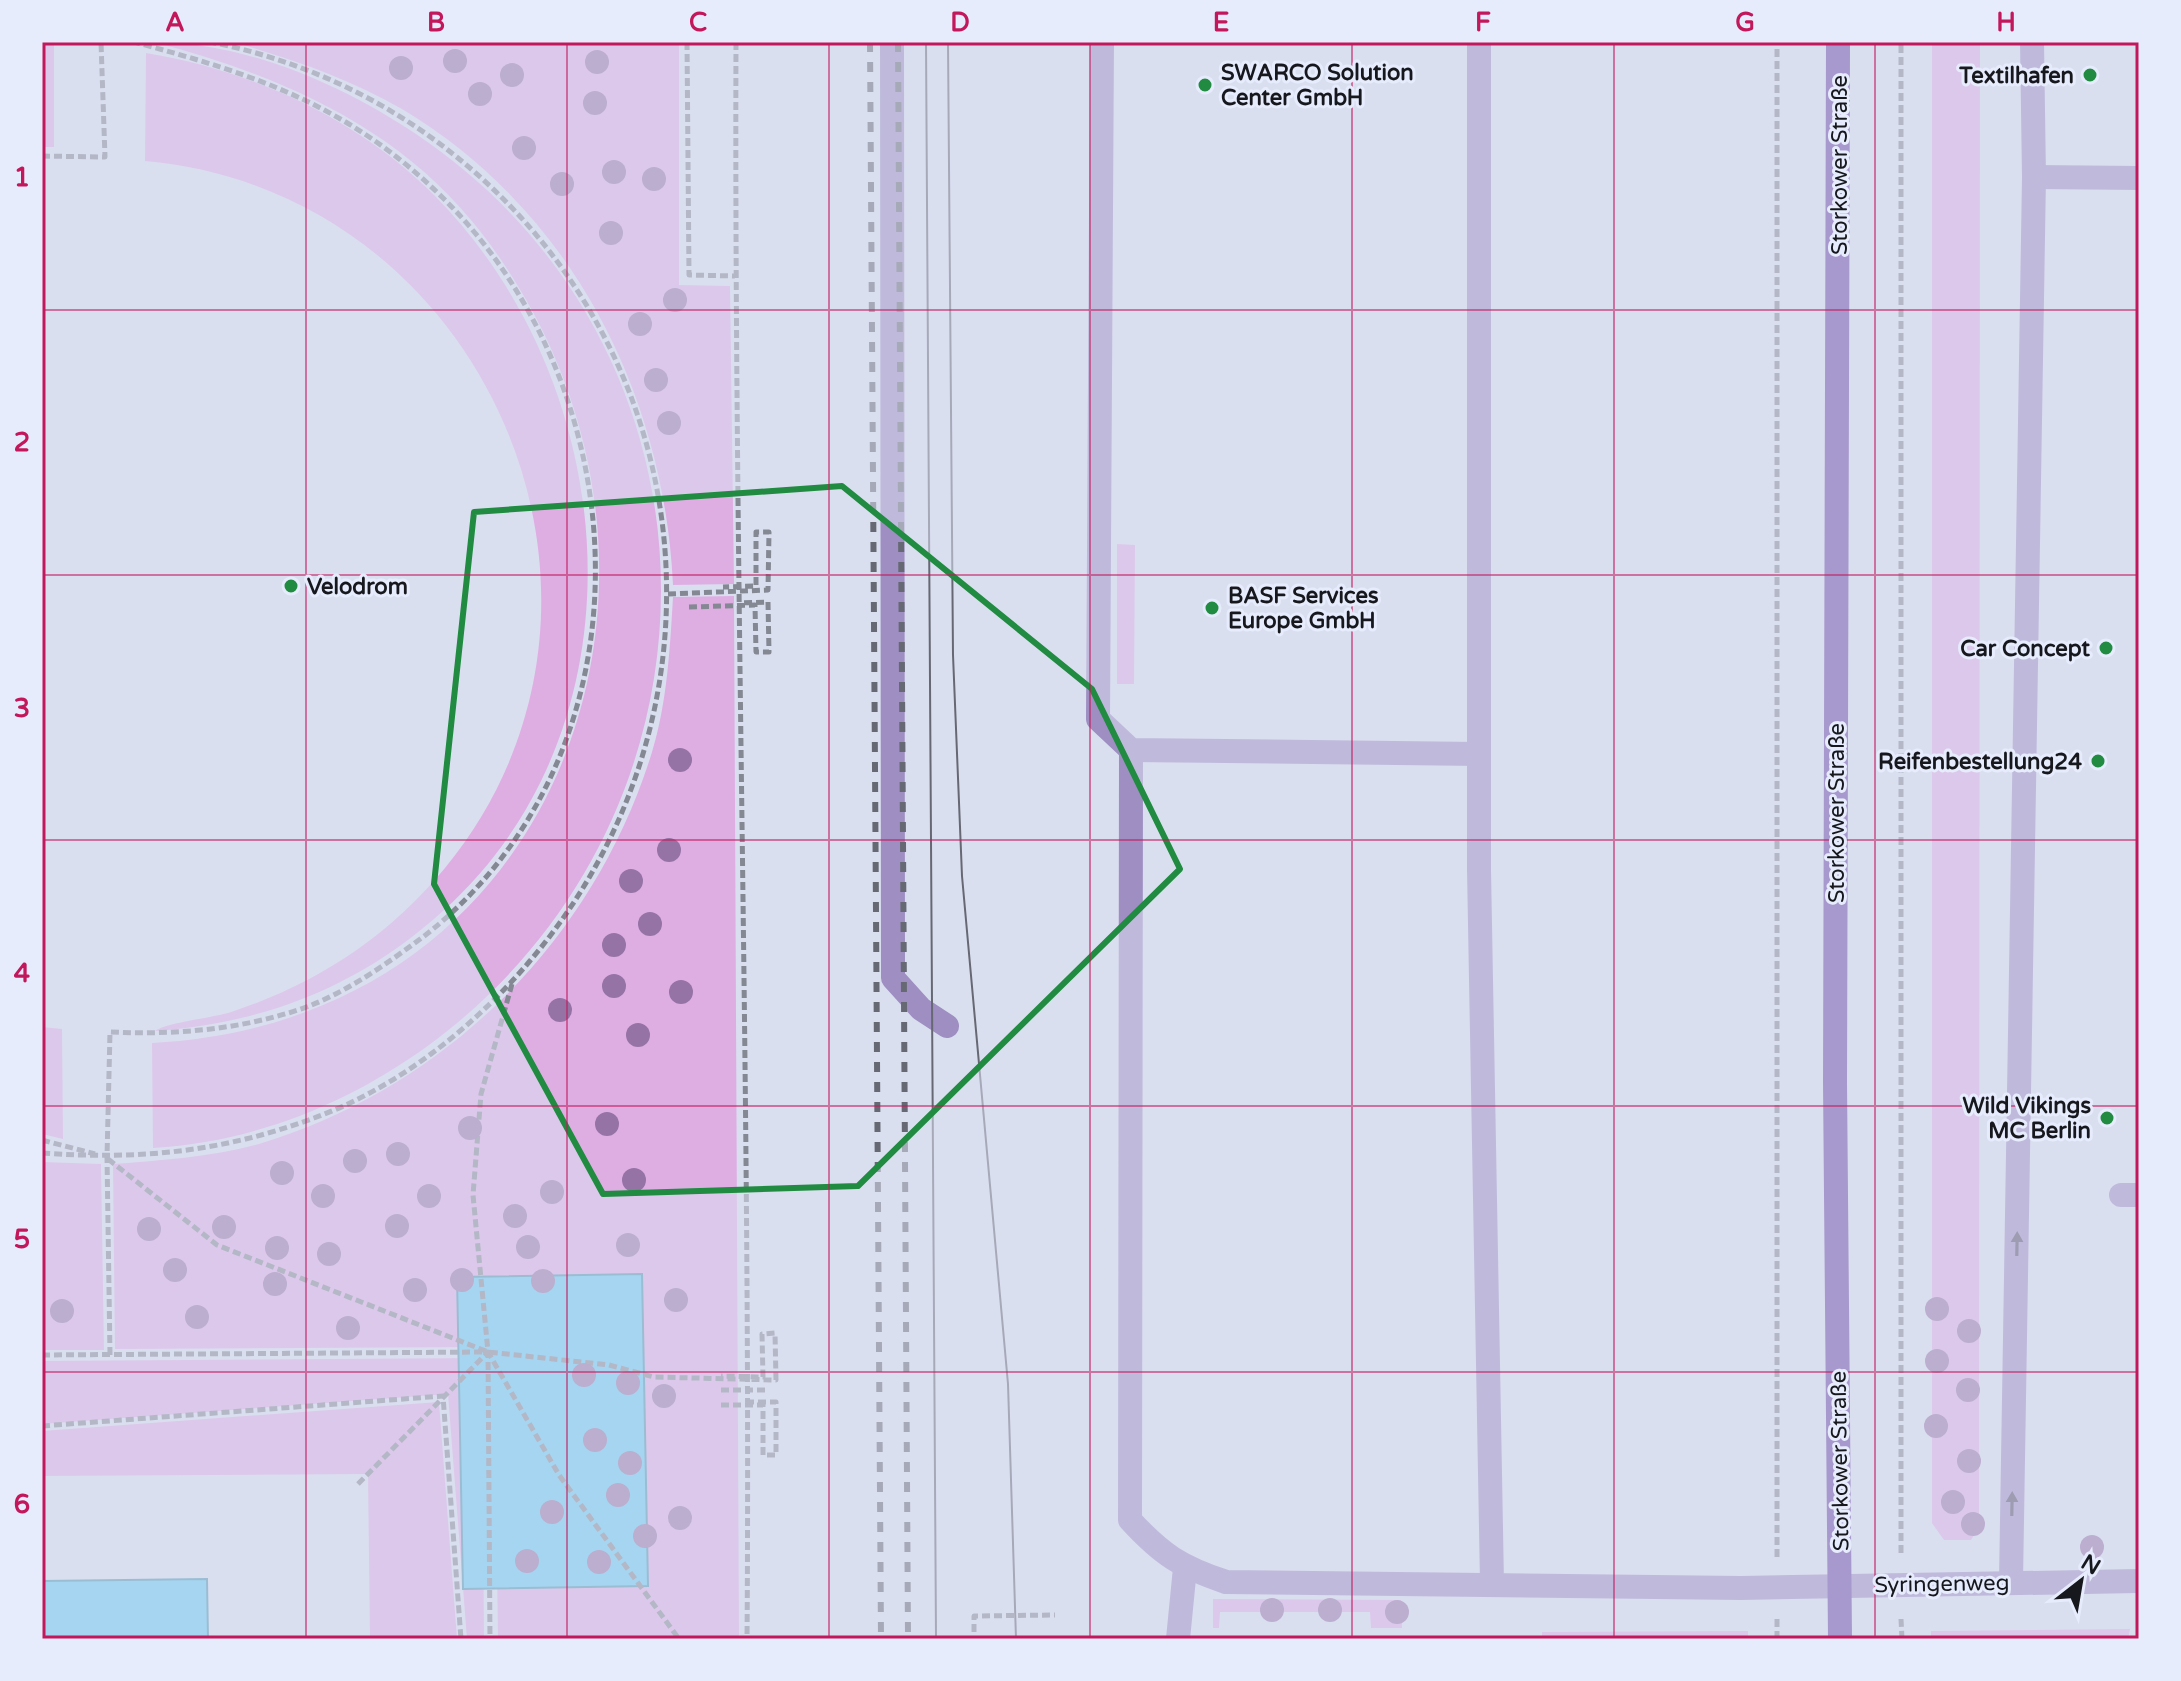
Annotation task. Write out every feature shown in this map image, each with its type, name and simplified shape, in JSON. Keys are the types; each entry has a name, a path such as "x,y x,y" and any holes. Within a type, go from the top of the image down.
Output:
{"main road":[{"name":"Storkower Straße","path":"1838,42 1835,1083 1840,1639"}],"street":[{"path":"892,42 893,978 921,1009 947,1026"},
{"path":"1102,42 1098,719 1131,750 1479,754"},
{"path":"1479,42 1479,754 1492,1583"},
{"path":"2011,1582 2034,177 2032,42"},
{"path":"2034,177 2139,178"},
{"path":"1131,750 1130,1520 1159,1551 1185,1568 1226,1582 1840,1584"},
{"path":"1178,1639 1181,1581 1185,1568"},
{"name":"Syringenweg","path":"1840,1584 2139,1581"}],"path":[{"path":"42,156 105,157 101,42"},
{"path":"110,1355 107,1157 110,1032 154,1034 234,1027 301,1009 363,979 401,954 475,890 504,855 556,766 571,728 584,679 596,596 597,537 585,464 567,395 519,295 473,232 412,170 346,121 295,93 246,74 134,42"},
{"path":"42,1153 107,1157 208,1149 317,1117 406,1070 486,1009 569,914 614,835 633,791 657,703 668,594 657,488 634,403 615,356 588,307 546,246 519,214 434,138 386,107 290,62 210,42"},
{"path":"687,42 689,275 735,276"},
{"path":"736,42 735,276 752,1380 749,1402 747,1639"},
{"path":"1777,42 1777,1639"},
{"path":"1901,42 1902,1639"},
{"path":"668,594 768,590 769,532 756,532 756,586 723,587"},
{"path":"750,606 761,596 751,590"},
{"path":"689,607 755,605 756,652 769,652 768,602 740,603"},
{"path":"490,1639 488,1352 473,1195 481,1094 513,981"},
{"path":"42,1140 107,1157 217,1245 488,1352 559,1475 679,1639"},
{"path":"42,1355 488,1352 609,1365 654,1377 776,1380 775,1333 762,1334 763,1377 721,1376"},
{"path":"358,1484 488,1352"},
{"path":"721,1390 769,1390 752,1380"},
{"path":"42,1426 443,1396"},
{"path":"443,1396 461,1639"},
{"path":"721,1405 763,1405 763,1455 776,1455 776,1402 749,1402"},
{"path":"974,1632 974,1616 1055,1615"}],"highlighted area":[{"path":"842,486 1092,689 1180,869 858,1186 603,1194 434,884 474,512"}],"shaded area":[{"path":"153,42 222,49 291,69 324,83 416,134 523,226 599,336 645,458 661,585 647,714 604,837 531,949 429,1045 366,1085 333,1102 263,1128 227,1138 153,1148 152,1043 301,1014 421,949 511,855 571,740 598,612 591,477 549,344 471,220 439,185 404,155 326,106 242,69"},
{"path":"233,42 679,42 679,285 730,286 734,584 673,585 666,514 651,444 628,377 598,313 560,253 514,199 462,151 402,109 319,70"},
{"path":"1932,42 1980,42 1979,1527 1971,1540 1944,1540 1932,1523"},
{"path":"54,43 54,147 42,147 42,44"},
{"path":"146,53 225,72 301,102 372,143 434,195 497,273 544,361 575,456 587,554 581,652 556,747 510,834 443,911 379,960 310,996 235,1019 155,1031 234,1011 295,986 376,936 423,893 445,868 509,762 538,649 536,535 505,426 448,327 367,247 265,189 145,161"},
{"path":"1117,544 1135,545 1134,684 1117,684"},
{"path":"734,596 739,1639 498,1639 494,1347 115,1349 113,1164 244,1148 330,1117 393,1084 452,1043 505,996 553,942 593,884 627,820 652,752 661,714 673,597"},
{"path":"42,1027 62,1029 63,1139 42,1134"},
{"path":"42,1162 101,1164 104,1350 42,1350"},
{"path":"482,1358 484,1639 467,1639 448,1394 42,1424 42,1361"},
{"path":"439,1402 457,1639 370,1639 368,1474 42,1476 42,1431"},
{"path":"1213,1599 1401,1600 1402,1628 1371,1628 1370,1612 1220,1612 1219,1628 1213,1628"},
{"path":"2130,1629 2128,1639 1931,1639 1931,1631"},
{"path":"1748,1631 1748,1639 1542,1639 1542,1632"}],"water":[{"path":"642,1274 648,1586 463,1589 457,1277"},
{"path":"207,1579 208,1639 42,1639 42,1581"}],"tram line":[{"path":"926,42 936,1639"},
{"path":"948,42 953,655 962,876 1008,1384 1016,1639"}],"railway":[{"path":"870,42 881,1639"},
{"path":"898,42 908,1639"}],"place":[{"name":"Textilhafen","path":"2090,75"},
{"name":"SWARCO Solution Center GmbH","path":"1205,85"},
{"name":"Velodrom","path":"291,586"},
{"name":"BASF Services Europe GmbH","path":"1212,608"},
{"name":"Car Concept","path":"2106,648"},
{"name":"Reifenbestellung24","path":"2098,761"},
{"name":"Wild Vikings MC Berlin","path":"2107,1118"}]}
